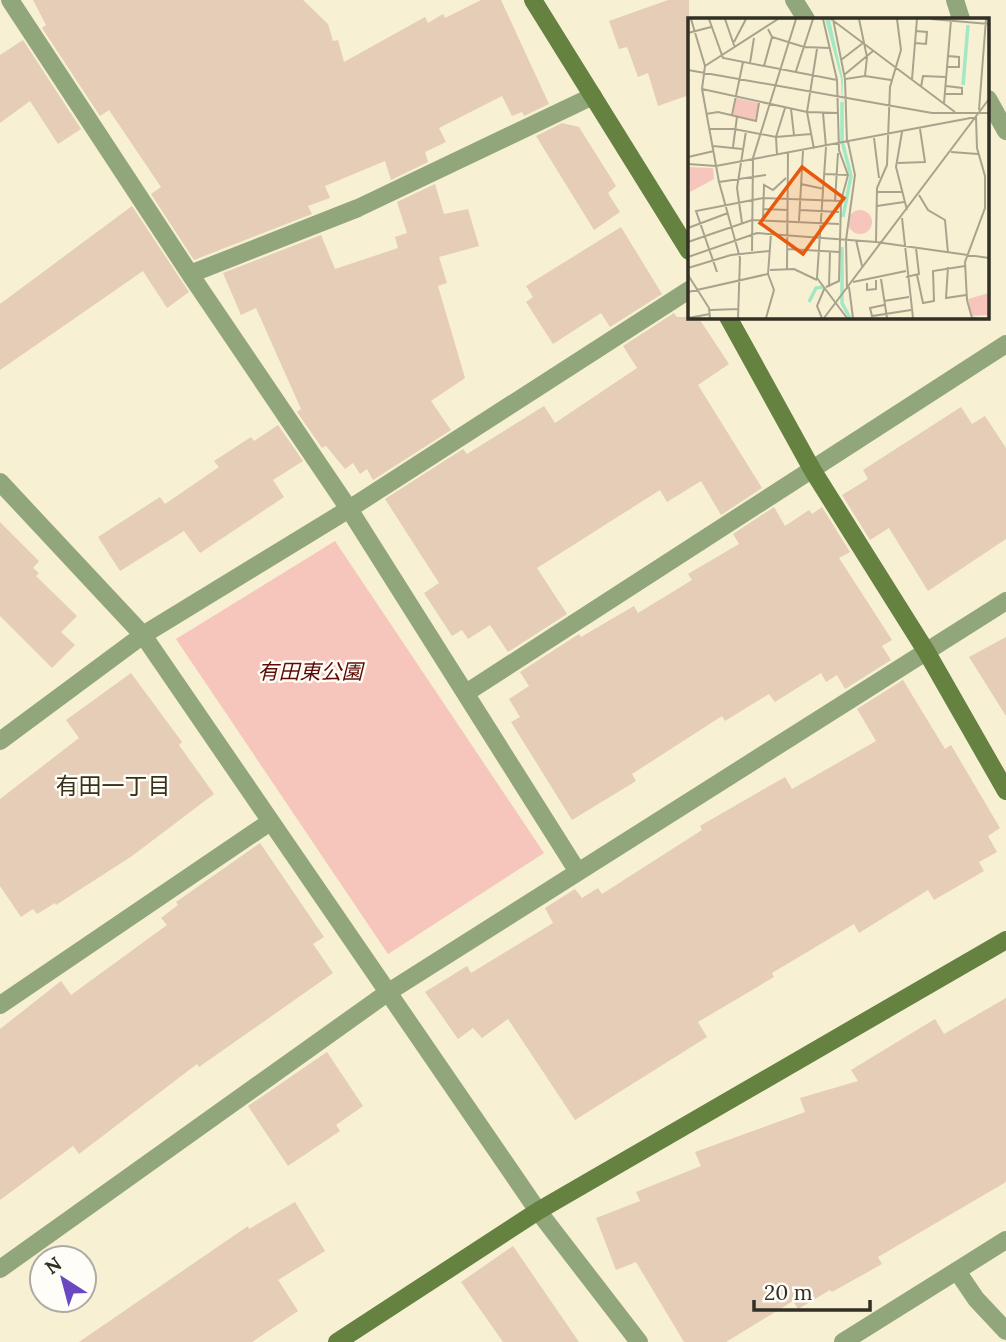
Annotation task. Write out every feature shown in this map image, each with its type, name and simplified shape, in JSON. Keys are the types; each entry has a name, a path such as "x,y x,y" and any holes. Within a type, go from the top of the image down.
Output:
{"street":[{"path":"10,0 349,509 578,872"},
{"path":"533,0 688,249"},
{"path":"794,0 805,18"},
{"path":"955,0 961,18"},
{"path":"190,274 358,208 593,96"},
{"path":"988,101 1006,131"},
{"path":"0,741 143,635 349,509 688,291"},
{"path":"729,318 813,471 926,651 1006,791"},
{"path":"466,693 1006,344"},
{"path":"0,482 143,635 538,1211 639,1342"},
{"path":"0,1268 387,993 1006,601"},
{"path":"0,1005 270,822"},
{"path":"337,1342 538,1211 1006,940"},
{"path":"843,1342 1006,1240"},
{"path":"957,1270 976,1299 1006,1331"}],"green space":[{"name":"有田東公園","path":"335,541 544,853 388,954 176,639"}],"building":[{"path":"33,0 303,0 328,24 333,41 338,40 344,62 425,17 428,23 443,14 445,18 481,0 501,0 549,104 524,116 522,112 512,116 502,96 439,128 446,142 425,152 428,162 391,180 385,161 325,186 330,198 308,206 312,214 194,260 151,194 161,187 109,110 100,116 42,28 46,25"},
{"path":"668,0 689,0 688,95 658,106 648,73 638,77 627,47 619,49 609,21"},
{"path":"23,40 81,129 58,144 30,101 0,123 0,55"},
{"path":"562,123 579,127 616,186 608,193 620,212 594,230 536,136"},
{"path":"435,184 444,214 468,209 479,246 439,257 447,283 438,286 465,378 431,401 451,430 373,480 367,469 360,474 353,463 345,469 326,446 322,448 297,412 301,409 256,308 241,315 223,273 321,235 335,269 398,248 395,237 407,233 397,202"},
{"path":"132,206 189,292 167,308 143,271 0,370 0,304"},
{"path":"621,227 662,294 610,327 601,313 553,344 526,302 533,297 526,286"},
{"path":"674,313 677,317 699,318 729,364 698,385 762,488 721,515 701,481 667,502 660,490 537,568 567,614 508,652 490,625 468,639 462,630 452,636 424,593 439,583 385,499 463,449 467,454 544,406 555,423 637,368 623,346"},
{"path":"961,407 972,424 985,416 1006,448 1006,539 928,591 889,528 870,540 842,495 868,479 863,470"},
{"path":"278,425 303,461 273,480 284,497 200,553 184,531 120,571 98,537 160,497 165,504 219,467 214,461 251,437 254,441"},
{"path":"774,507 785,526 809,510 812,514 822,507 850,552 839,558 892,640 882,646 891,660 845,689 837,675 826,682 821,673 775,702 769,694 725,721 722,716 632,774 636,781 572,820 511,722 520,717 509,699 529,686 520,672 579,634 581,637 634,606 638,613 692,580 688,574 739,544 733,534"},
{"path":"0,522 39,561 33,568 39,573 36,576 77,616 61,632 75,645 52,668 0,616"},
{"path":"1006,637 1006,716 969,657"},
{"path":"131,673 182,742 179,745 214,794 132,856 56,905 55,903 37,914 33,909 21,917 0,886 0,799 79,738 66,720"},
{"path":"903,680 945,749 951,745 1000,828 988,836 997,852 979,862 984,871 934,900 928,890 859,933 854,924 772,973 774,977 698,1022 707,1037 575,1120 508,1019 482,1038 473,1028 458,1039 425,992 467,966 471,973 553,923 545,908 575,889 582,898 598,888 602,894 702,830 700,826 785,777 792,789 876,741 857,709"},
{"path":"260,843 324,937 313,944 333,973 199,1067 197,1064 79,1154 73,1146 0,1200 0,1029 61,981 71,995 167,925 161,918 178,905 176,902"},
{"path":"1006,998 1006,1182 878,1257 882,1264 798,1309 793,1301 726,1342 684,1342 636,1262 616,1270 596,1218 640,1201 636,1192 701,1166 695,1152 805,1112 800,1098 858,1081 851,1070 935,1019 944,1034"},
{"path":"327,1052 363,1106 336,1125 340,1131 288,1166 248,1106"},
{"path":"295,1202 325,1251 278,1280 298,1311 252,1342 79,1342 248,1226 249,1229"},
{"path":"513,1246 579,1342 503,1342 461,1282"}],"district":[{"name":"有田一丁目","path":"113,785"}]}
